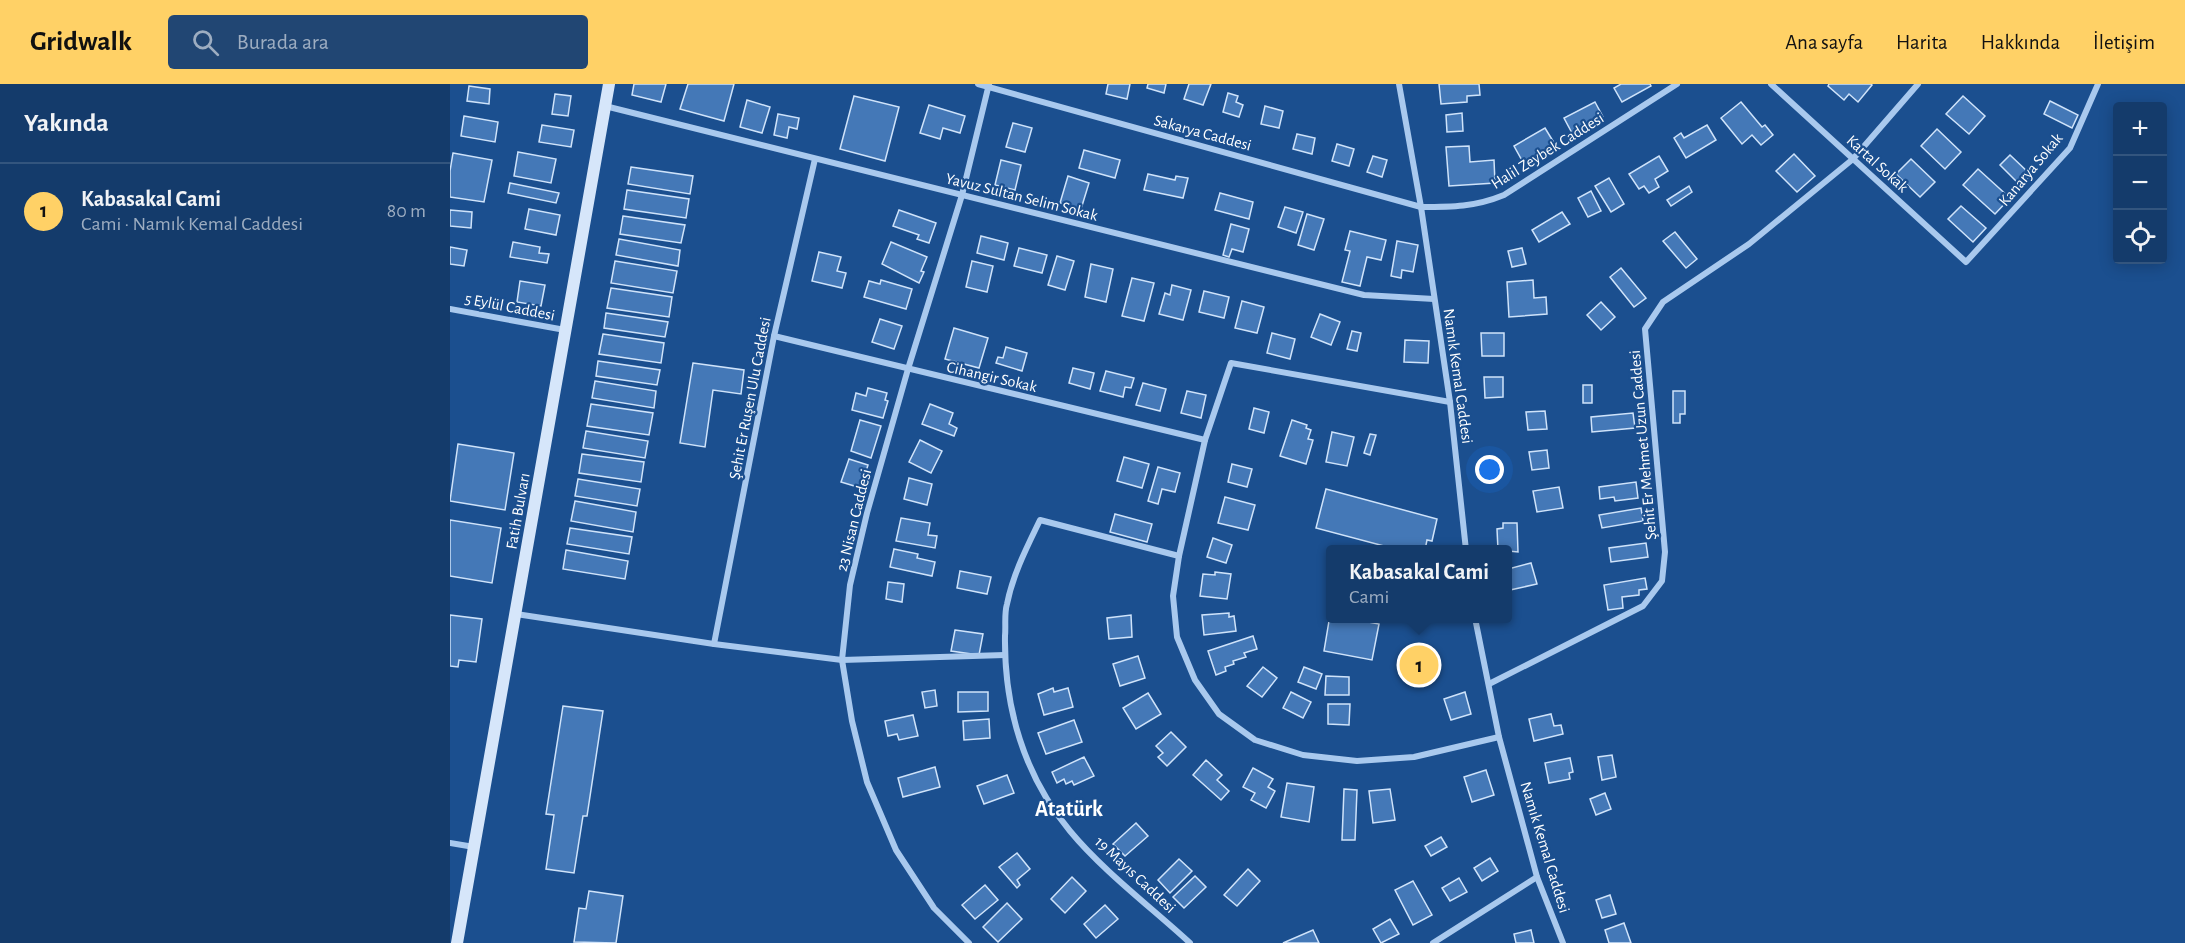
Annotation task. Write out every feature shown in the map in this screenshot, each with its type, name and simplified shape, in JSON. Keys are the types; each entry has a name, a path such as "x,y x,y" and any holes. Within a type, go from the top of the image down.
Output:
{"street":[{"name":"Fatih Bulvarı","path":"457,943 609,84"},
{"name":"Sakarya Caddesi","path":"978,84 1421,207"},
{"name":"Namık Kemal Caddesi","path":"1399,84 1421,207 1450,402 1466,545"},
{"name":"Halil Zeybek Caddesi","path":"1421,207 1464,207 1504,195 1677,84"},
{"name":"Kartal Sokak","path":"1771,84 1966,262"},
{"name":"Şehit Er Mehmet Uzun Caddesi","path":"1489,684 1643,606 1662,581 1665,552 1645,329 1663,302 1749,244 1853,159 1918,84"},
{"name":"Kanarya Sokak","path":"1966,262 2070,148 2098,84"},
{"name":"23 Nisan Caddesi","path":"969,943 934,908 896,850 867,782 852,721 842,660 850,585 867,513 908,369 962,195 989,86"},
{"name":"Yavuz Sultan Selim Sokak","path":"605,106 1364,295 1434,299"},
{"name":"Şehit Er Ruşen Ulu Caddesi","path":"714,644 774,336 815,159"},
{"name":"5 Eylül Caddesi","path":"450,309 565,330"},
{"name":"Cihangir Sokak","path":"774,336 1205,440"},
{"path":"1450,402 1231,363 1205,440 1179,556 1173,597 1177,637 1195,680 1219,714 1255,740 1303,755 1358,761 1414,757 1498,737"},
{"name":"19 Mayıs Caddesi","path":"1179,556 1040,520 1020,562 1006,606 1005,655 1009,703 1020,741 1043,793 1070,831 1190,943"},
{"path":"515,614 714,644 842,660 1005,655"},
{"name":"Namık Kemal Caddesi","path":"1476,623 1498,737 1537,877 1563,943"},
{"path":"450,843 474,847"},
{"path":"1433,943 1537,877"}],"building":[{"path":"634,84 666,84 661,102 632,95"},
{"path":"688,84 734,84 724,121 680,109"},
{"path":"1108,84 1130,84 1127,99 1106,94"},
{"path":"1148,84 1166,84 1164,93 1147,88"},
{"path":"1189,84 1211,84 1203,105 1184,99"},
{"path":"1439,84 1479,84 1480,95 1467,96 1467,102 1441,104"},
{"path":"1621,84 1650,84 1651,86 1622,102 1614,88"},
{"path":"1829,84 1872,85 1858,102 1849,94 1844,100 1828,86"},
{"path":"469,86 490,89 489,104 467,101"},
{"path":"1228,93 1238,96 1236,102 1243,105 1239,117 1223,112"},
{"path":"555,94 571,96 568,116 552,114"},
{"path":"854,96 899,107 885,161 840,149"},
{"path":"1963,96 1985,116 1969,134 1946,114"},
{"path":"747,100 770,107 762,133 740,127"},
{"path":"2050,101 2078,115 2072,128 2044,114"},
{"path":"1595,102 1603,117 1572,133 1564,118"},
{"path":"1741,102 1762,127 1765,125 1773,135 1761,145 1752,135 1742,144 1721,118"},
{"path":"929,105 965,116 960,133 943,128 940,139 920,133"},
{"path":"1265,106 1283,111 1279,128 1261,124"},
{"path":"1462,113 1463,131 1447,132 1446,115"},
{"path":"778,114 799,118 797,129 789,127 787,138 774,135"},
{"path":"464,116 498,122 495,142 461,136"},
{"path":"1013,123 1032,128 1025,152 1006,147"},
{"path":"542,125 574,130 571,147 539,142"},
{"path":"1707,125 1716,140 1686,158 1674,138 1681,133 1684,138"},
{"path":"1545,128 1556,146 1524,164 1514,146"},
{"path":"1937,129 1961,152 1945,169 1921,146"},
{"path":"1297,134 1315,138 1312,154 1293,149"},
{"path":"1337,144 1354,149 1349,166 1332,161"},
{"path":"1469,146 1470,162 1494,160 1495,183 1449,186 1446,147"},
{"path":"1084,150 1120,160 1115,178 1079,168"},
{"path":"518,152 556,159 551,183 514,176"},
{"path":"453,153 492,160 484,202 450,197"},
{"path":"1794,154 1815,176 1797,192 1776,171"},
{"path":"2010,155 2031,175 2020,185 2000,165"},
{"path":"1373,156 1387,160 1382,177 1367,172"},
{"path":"1659,156 1668,171 1655,179 1659,187 1649,193 1644,186 1639,189 1629,174"},
{"path":"1911,159 1935,182 1920,197 1896,174"},
{"path":"1001,160 1021,165 1015,190 995,185"},
{"path":"631,167 693,176 690,194 628,184"},
{"path":"1978,169 2010,198 1995,214 1963,185"},
{"path":"1148,174 1175,180 1176,176 1188,178 1183,198 1144,190"},
{"path":"1068,176 1089,183 1081,209 1060,203"},
{"path":"1609,178 1624,204 1611,212 1595,186"},
{"path":"510,183 559,193 556,203 508,193"},
{"path":"1689,186 1692,192 1671,206 1667,200"},
{"path":"627,190 689,199 686,218 624,209"},
{"path":"1591,191 1601,211 1588,217 1578,198"},
{"path":"1220,193 1253,202 1249,219 1215,210"},
{"path":"1961,206 1986,228 1973,242 1948,219"},
{"path":"1285,207 1303,212 1296,233 1278,227"},
{"path":"529,209 560,215 556,235 525,229"},
{"path":"450,210 472,212 471,228 450,226"},
{"path":"899,210 936,223 929,243 917,239 919,235 893,226"},
{"path":"1562,212 1570,224 1539,242 1532,230"},
{"path":"1307,214 1324,219 1314,250 1298,245"},
{"path":"623,216 685,225 681,243 620,234"},
{"path":"1231,224 1249,229 1243,252 1232,249 1229,257 1223,255"},
{"path":"1350,231 1386,240 1381,260 1367,257 1360,286 1342,282 1350,251 1345,250"},
{"path":"1675,232 1697,259 1686,268 1663,241"},
{"path":"981,236 1008,243 1004,260 977,253"},
{"path":"619,239 680,250 678,266 616,255"},
{"path":"1397,241 1418,245 1413,272 1402,270 1401,278 1391,276"},
{"path":"513,242 540,247 539,253 549,254 547,263 510,257"},
{"path":"891,242 927,257 919,283 882,264"},
{"path":"450,247 467,250 464,266 450,264"},
{"path":"1019,248 1047,255 1042,273 1014,266"},
{"path":"1522,248 1526,264 1512,267 1508,251"},
{"path":"819,252 841,257 837,271 846,273 842,288 812,281"},
{"path":"1057,256 1074,261 1065,290 1048,285"},
{"path":"615,261 677,271 673,293 611,283"},
{"path":"972,261 993,266 987,292 966,287"},
{"path":"1091,264 1113,269 1106,302 1085,297"},
{"path":"1621,268 1646,298 1634,307 1610,277"},
{"path":"1132,278 1154,283 1144,321 1122,316"},
{"path":"881,280 912,289 906,309 864,297 869,281 880,284"},
{"path":"1533,280 1534,298 1546,297 1547,314 1509,317 1507,282"},
{"path":"520,281 545,285 541,306 517,302"},
{"path":"1172,285 1191,290 1183,320 1159,314 1165,293 1170,295"},
{"path":"611,288 672,297 669,317 607,308"},
{"path":"1204,291 1229,297 1224,318 1199,312"},
{"path":"1242,301 1264,307 1257,333 1235,328"},
{"path":"1601,302 1615,317 1601,330 1587,315"},
{"path":"606,313 668,322 665,337 604,328"},
{"path":"1320,314 1340,322 1331,345 1311,337"},
{"path":"880,319 902,326 894,349 872,342"},
{"path":"954,328 988,338 979,368 945,359"},
{"path":"1352,331 1361,333 1357,351 1347,349"},
{"path":"1272,333 1295,339 1290,359 1267,353"},
{"path":"1481,333 1504,333 1504,356 1482,356"},
{"path":"603,334 664,343 661,363 599,354"},
{"path":"1405,340 1429,341 1428,363 1404,362"},
{"path":"1006,347 1027,353 1022,371 996,363 998,357 1003,358"},
{"path":"598,361 660,370 657,385 596,376"},
{"path":"693,363 744,370 741,394 713,390 705,447 680,443"},
{"path":"1073,368 1094,373 1090,389 1069,383"},
{"path":"1106,371 1134,378 1131,388 1125,387 1123,397 1100,391"},
{"path":"1484,377 1503,377 1503,397 1485,398"},
{"path":"595,381 656,391 654,408 592,398"},
{"path":"1143,383 1166,389 1160,411 1136,405"},
{"path":"1583,385 1592,385 1592,403 1583,403"},
{"path":"868,388 887,393 885,400 888,401 883,418 852,410 856,393 866,396"},
{"path":"1187,391 1206,395 1201,418 1181,413"},
{"path":"1673,391 1685,391 1685,414 1680,414 1680,423 1673,423"},
{"path":"591,404 653,413 649,435 587,426"},
{"path":"930,404 953,413 949,424 957,428 954,436 922,424"},
{"path":"1254,408 1269,412 1264,433 1249,429"},
{"path":"1545,411 1547,429 1528,430 1526,412"},
{"path":"1633,413 1635,428 1592,432 1591,417"},
{"path":"860,420 881,426 871,458 851,451"},
{"path":"1292,420 1307,425 1306,428 1311,430 1308,439 1313,440 1306,464 1280,456"},
{"path":"586,431 648,441 645,458 583,448"},
{"path":"1332,432 1354,437 1347,466 1326,462"},
{"path":"1370,434 1376,435 1370,455 1364,453"},
{"path":"920,440 942,451 931,473 909,462"},
{"path":"458,444 514,453 505,510 450,501"},
{"path":"1547,450 1549,468 1532,470 1529,452"},
{"path":"582,454 644,462 641,482 579,473"},
{"path":"1124,457 1149,464 1142,488 1117,481"},
{"path":"849,459 868,465 861,488 841,482"},
{"path":"1232,464 1252,469 1247,487 1228,482"},
{"path":"1158,467 1180,473 1175,492 1162,489 1158,504 1148,501"},
{"path":"909,478 932,484 927,505 904,499"},
{"path":"578,479 640,489 637,506 575,496"},
{"path":"1636,482 1638,498 1615,501 1614,497 1600,499 1599,487"},
{"path":"1559,487 1563,508 1537,512 1533,491"},
{"path":"1326,489 1437,519 1432,541 1427,540 1426,545 1380,545 1316,528"},
{"path":"1225,497 1255,505 1248,530 1218,523"},
{"path":"575,501 636,512 633,532 571,521"},
{"path":"1641,508 1643,521 1602,528 1599,515"},
{"path":"1115,514 1152,524 1147,542 1110,532"},
{"path":"901,518 930,523 928,535 937,536 935,548 896,541"},
{"path":"450,520 501,528 492,583 450,576"},
{"path":"1503,523 1517,523 1518,552 1512,551 1512,545 1498,545 1497,529 1503,528"},
{"path":"570,528 632,537 629,554 567,544"},
{"path":"1213,538 1232,545 1226,563 1207,557"},
{"path":"1646,543 1648,557 1611,562 1609,548"},
{"path":"894,549 918,554 917,558 935,562 932,576 890,567"},
{"path":"566,550 628,561 625,579 563,569"},
{"path":"1531,563 1537,584 1512,590 1512,568"},
{"path":"960,571 991,577 987,594 957,588"},
{"path":"1215,572 1231,574 1227,599 1200,596 1203,574 1215,575"},
{"path":"1645,578 1647,589 1639,590 1639,595 1622,597 1623,608 1608,610 1604,585"},
{"path":"888,582 904,584 902,602 886,599"},
{"path":"1229,613 1229,617 1234,616 1236,631 1204,635 1202,615"},
{"path":"450,615 482,619 476,662 459,660 458,667 450,666"},
{"path":"1131,615 1132,637 1109,639 1107,618"},
{"path":"1329,623 1379,624 1372,660 1324,651"},
{"path":"955,630 983,634 979,655 951,651"},
{"path":"1253,636 1257,649 1244,653 1246,657 1233,661 1234,664 1225,667 1226,671 1216,675 1208,651"},
{"path":"1418,645 1439,672 1419,686 1399,659"},
{"path":"1138,656 1145,678 1120,686 1113,664"},
{"path":"1263,667 1277,678 1262,697 1247,686"},
{"path":"1304,667 1322,674 1316,689 1298,682"},
{"path":"1326,676 1349,677 1349,695 1325,695"},
{"path":"1053,688 1054,692 1068,688 1073,707 1044,715 1038,694"},
{"path":"935,690 937,706 925,708 922,692"},
{"path":"958,692 988,692 988,711 958,712"},
{"path":"1291,692 1311,702 1303,718 1283,708"},
{"path":"1465,692 1471,714 1451,720 1444,699"},
{"path":"1148,693 1161,714 1136,729 1123,708"},
{"path":"1328,704 1350,704 1349,725 1328,724"},
{"path":"563,706 603,711 587,816 583,816 574,873 546,869 554,815 546,814"},
{"path":"1551,714 1554,726 1561,725 1563,734 1534,741 1529,719"},
{"path":"913,715 918,736 899,740 897,734 888,736 885,721"},
{"path":"989,719 990,738 964,740 963,721"},
{"path":"1074,720 1082,742 1046,754 1038,733"},
{"path":"1171,732 1186,747 1167,766 1158,757 1163,753 1156,746"},
{"path":"1612,755 1616,777 1602,780 1598,757"},
{"path":"1084,757 1094,776 1074,785 1072,781 1066,784 1064,779 1057,783 1052,772"},
{"path":"1570,758 1573,772 1569,773 1570,779 1549,783 1545,763"},
{"path":"1206,760 1222,775 1217,780 1229,791 1221,800 1193,775"},
{"path":"935,767 940,787 903,797 898,778"},
{"path":"1253,768 1273,779 1268,787 1275,791 1266,808 1251,800 1255,793 1243,787"},
{"path":"1486,770 1494,795 1472,802 1464,777"},
{"path":"1007,775 1014,793 984,804 977,786"},
{"path":"1287,783 1314,787 1309,822 1281,817"},
{"path":"1344,789 1357,790 1355,840 1342,840"},
{"path":"1390,789 1395,820 1373,823 1369,791"},
{"path":"1605,793 1611,809 1596,815 1590,799"},
{"path":"1136,823 1148,836 1125,856 1113,844"},
{"path":"1441,837 1447,847 1431,856 1425,846"},
{"path":"1017,853 1030,869 1017,880 1020,885 1017,888 999,867"},
{"path":"1490,858 1498,871 1482,881 1474,868"},
{"path":"1179,859 1192,871 1170,893 1158,880"},
{"path":"1248,869 1260,881 1237,906 1224,895"},
{"path":"1195,876 1206,887 1184,908 1173,897"},
{"path":"1072,877 1086,891 1065,913 1051,899"},
{"path":"1459,878 1467,892 1450,901 1442,888"},
{"path":"1413,881 1432,915 1413,925 1395,890"},
{"path":"985,885 998,900 975,919 962,905"},
{"path":"589,891 623,896 616,943 574,942 579,908 586,909"},
{"path":"1610,895 1616,914 1602,918 1596,900"},
{"path":"1007,903 1022,919 998,942 983,927"},
{"path":"1105,905 1118,919 1096,938 1084,924"},
{"path":"1390,919 1399,934 1381,943 1373,929"},
{"path":"1624,923 1631,943 1609,943 1605,930"},
{"path":"1313,930 1319,943 1283,943"},
{"path":"1531,930 1534,943 1516,943 1514,934"}],"place":[{"name":"Kabasakal Cami","path":"1419,665"}],"district":[{"name":"Atatürk","path":"1069,808"}]}
